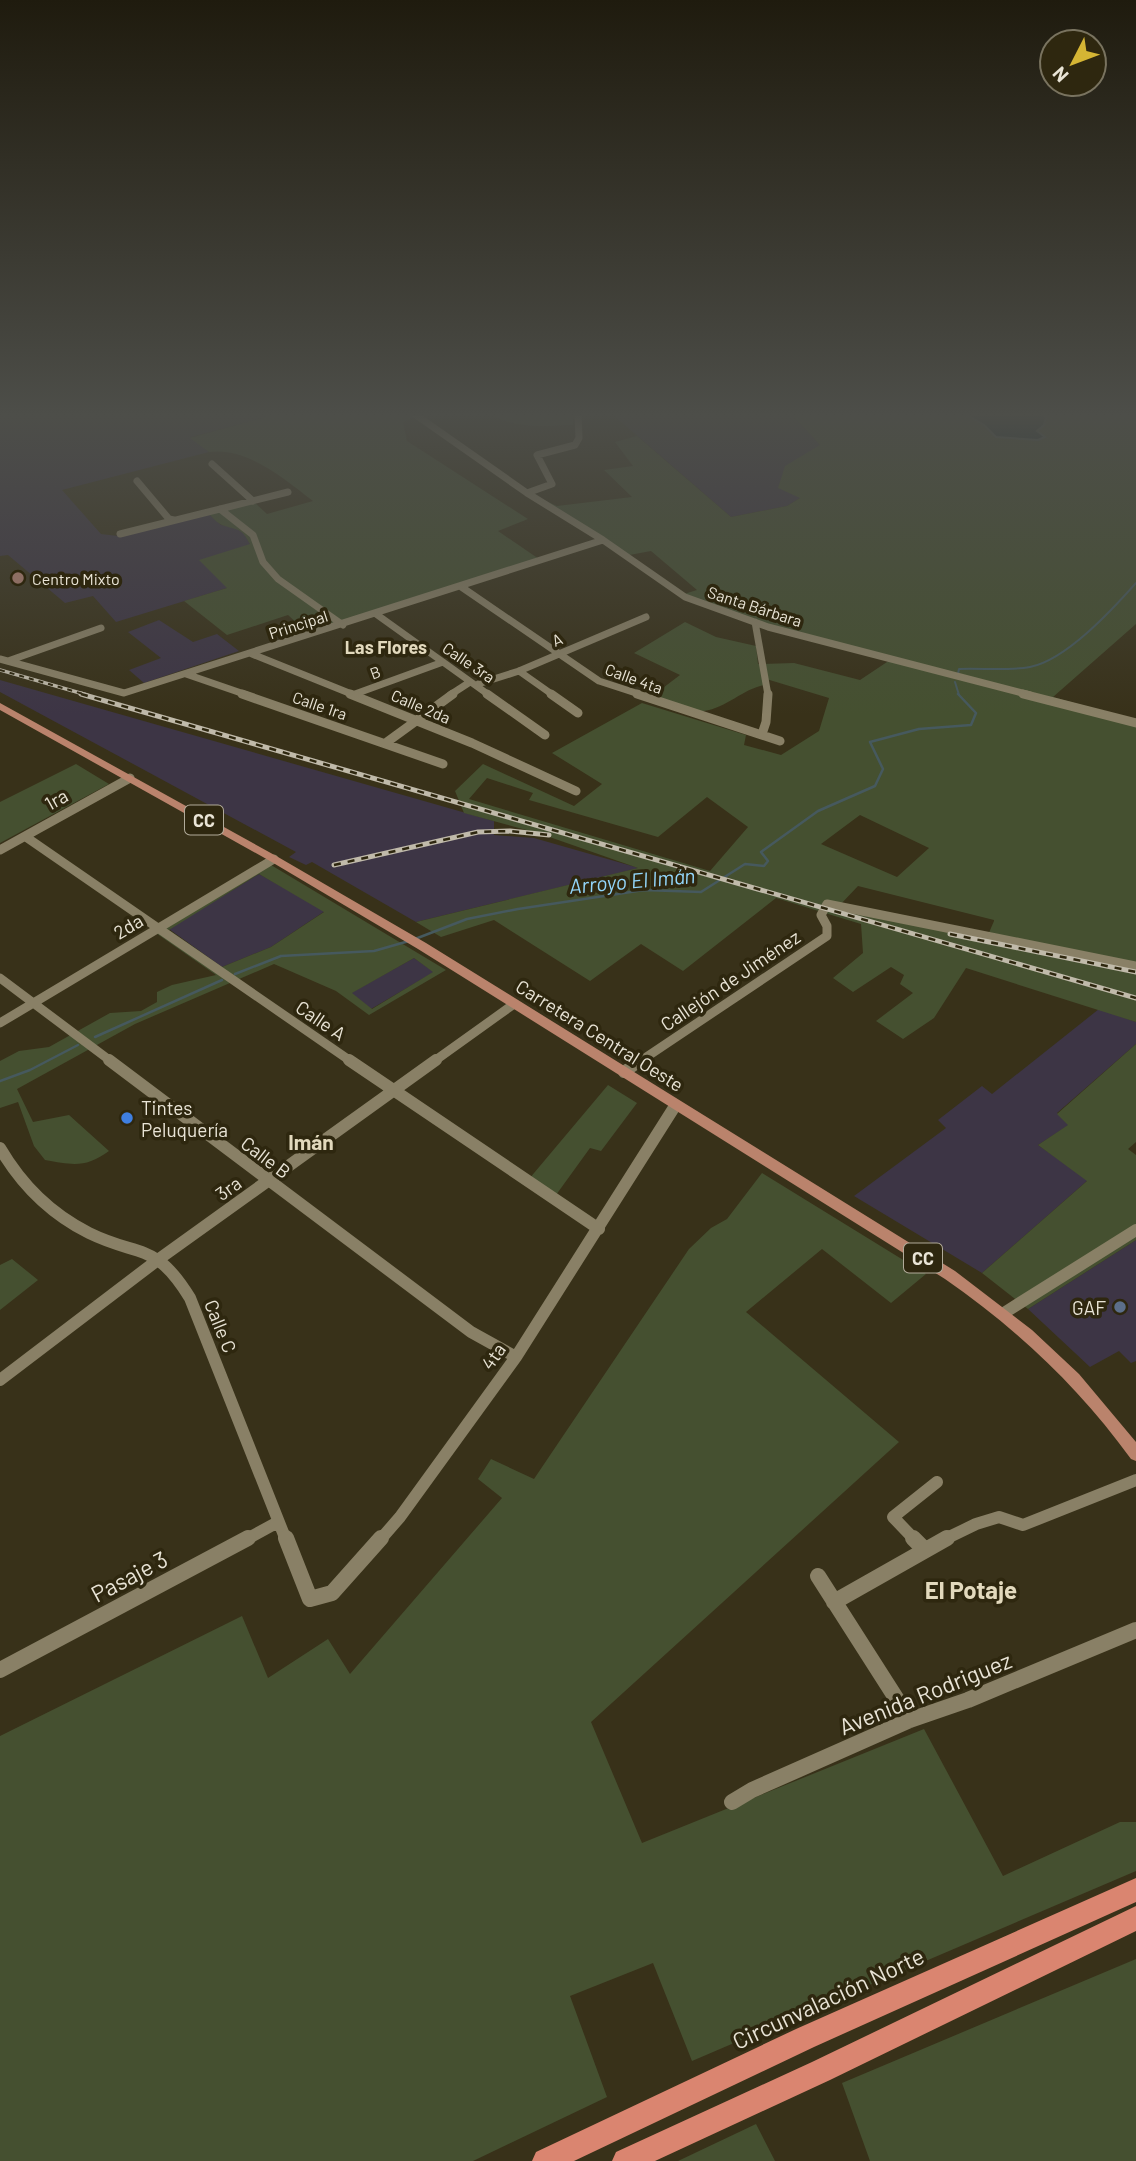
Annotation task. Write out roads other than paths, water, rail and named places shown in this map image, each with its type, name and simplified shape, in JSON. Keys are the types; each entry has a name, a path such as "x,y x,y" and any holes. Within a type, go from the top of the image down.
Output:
{"highway":[{"name":"Circunvalación Norte","path":"545,2161 805,2038 1136,1890"},
{"path":"625,2161 821,2071 1136,1918"}],"main road":[{"name":"Carretera Central Oeste","path":"0,706 274,859 422,946 930,1262 1004,1313 1086,1390 1136,1454"}],"street":[{"path":"165,514 174,520"},
{"path":"120,534 200,514"},
{"path":"226,514 253,535 263,562 278,579 343,625"},
{"name":"Santa Bárbara","path":"560,514 603,540 671,590 755,622 875,657 1136,723"},
{"name":"Principal","path":"3,660 124,694 603,540"},
{"name":"Calle 4ta","path":"460,586 598,681 780,741"},
{"name":"Calle 3ra","path":"376,614 545,735"},
{"name":"A","path":"387,742 415,719 474,683 519,671 646,617"},
{"path":"755,622 768,705 769,721 762,734"},
{"path":"3,660 101,628"},
{"name":"Calle 2da","path":"252,654 415,719 576,791"},
{"name":"B","path":"355,694 443,662"},
{"path":"519,671 578,713"},
{"name":"Calle 1ra","path":"187,674 387,742 443,764"},
{"name":"1ra","path":"0,850 130,778"},
{"name":"Calle A","path":"26,836 157,930 599,1229"},
{"name":"2da","path":"0,1023 274,859"},
{"name":"Callejón de Jiménez","path":"624,1072 827,936 827,926 821,915 827,904 1136,966"},
{"name":"Calle B","path":"0,978 471,1332 516,1357"},
{"name":"3ra","path":"0,1380 159,1259 514,1004"},
{"name":"4ta","path":"310,1599 332,1592 400,1517 516,1357 676,1106"},
{"name":"Calle C","path":"2,1157 46,1207 90,1234 159,1259 178,1279 190,1298 310,1599"},
{"path":"1004,1313 1136,1230"},
{"path":"834,1602 924,1549 999,1517 1023,1525 1136,1480"},
{"path":"924,1549 893,1517 937,1482"},
{"name":"Pasaje 3","path":"0,1670 278,1522"},
{"path":"818,1576 911,1720"},
{"name":"Avenida Rodriguez","path":"732,1802 752,1790 911,1720 968,1700 1136,1630"}],"waterway":[{"name":"Arroyo El Imán","path":"958,674 959,669 1030,667 1058,655 1087,633 1136,583"},
{"name":"Arroyo El Imán","path":"955,682 959,695"},
{"name":"Arroyo El Imán","path":"415,939 467,919 518,909 644,890 701,892 745,864 764,866 768,861 761,852 818,811 875,786 883,769 870,742 919,729 971,725 976,713 958,694"},
{"name":"Arroyo El Imán","path":"235,974 281,956 374,951 409,941"},
{"name":"Arroyo El Imán","path":"95,1037 222,980"},
{"name":"Arroyo El Imán","path":"0,1081 30,1070 78,1045"}],"railway":[{"path":"0,670 87,695"},
{"path":"81,694 1136,998"},
{"path":"334,865 478,832 510,831 549,835"},
{"path":"950,934 1136,972"}],"place":[{"name":"Centro Mixto","path":"18,578"},
{"name":"Tintes Peluquería","path":"127,1118"},
{"name":"GAF","path":"1120,1307"}],"district":[{"name":"Las Flores","path":"386,647"},
{"name":"Imán","path":"311,1141"},
{"name":"El Potaje","path":"971,1589"}]}
